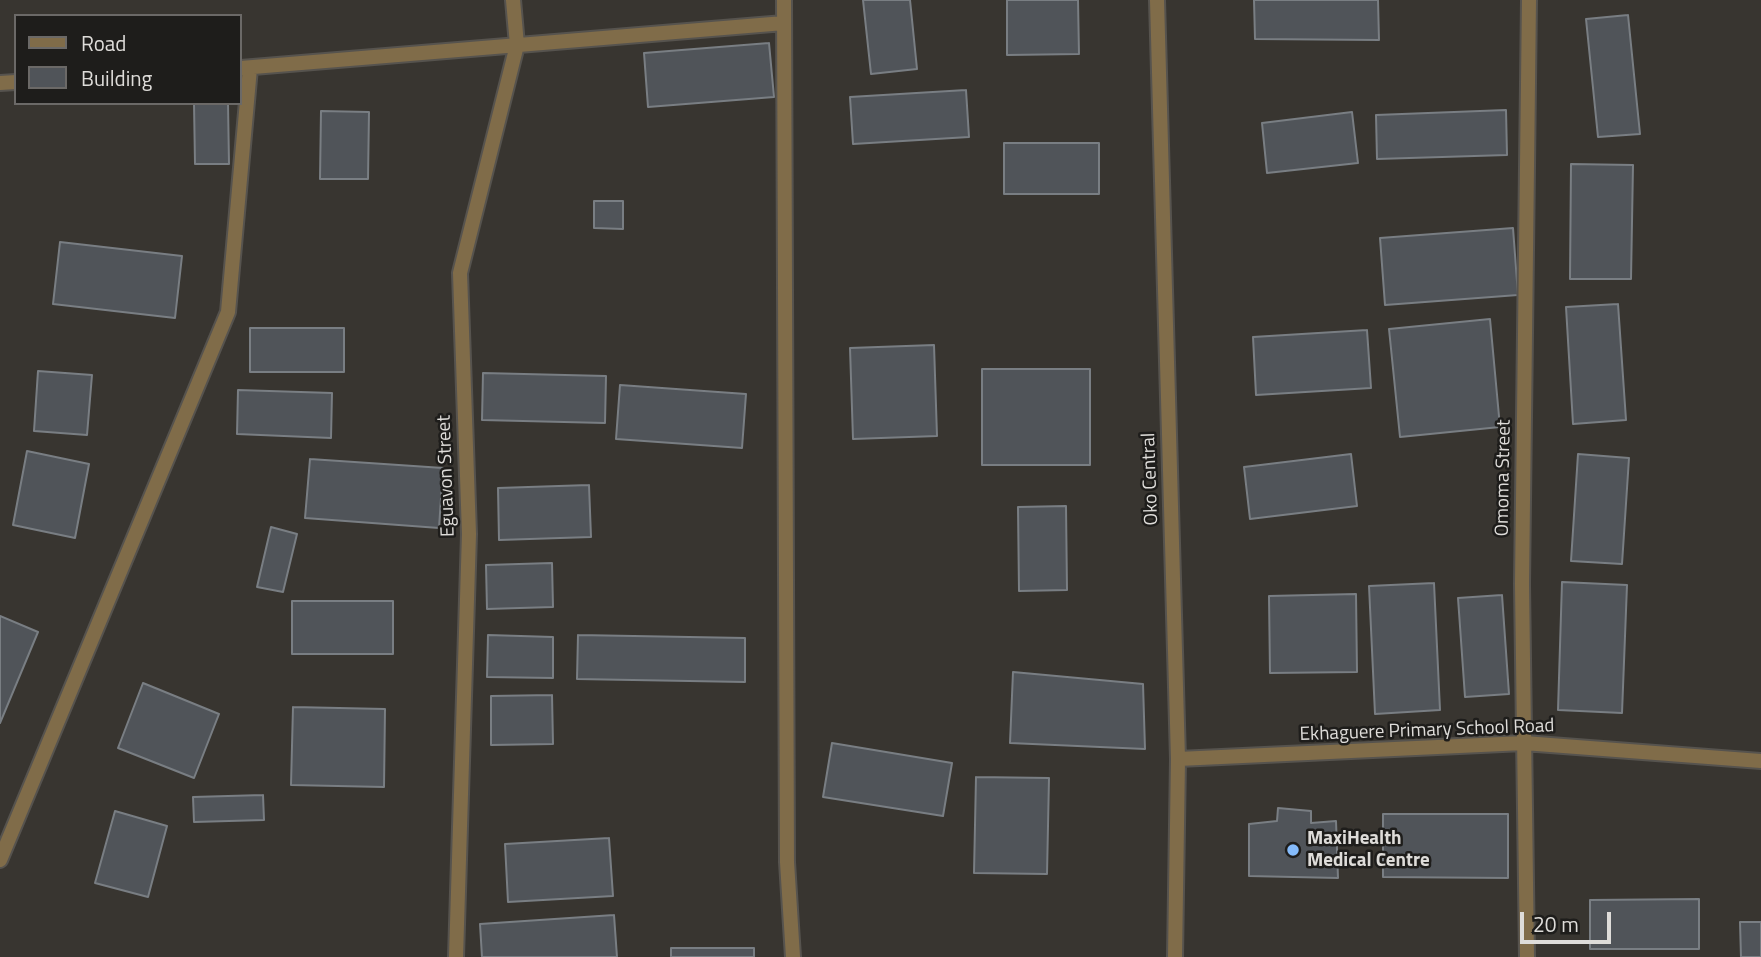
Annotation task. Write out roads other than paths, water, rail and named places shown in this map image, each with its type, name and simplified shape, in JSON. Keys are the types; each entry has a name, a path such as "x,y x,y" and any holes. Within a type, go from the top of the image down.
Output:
{"street":[{"name":"Eguavon Street","path":"456,957 469,534 460,273 517,45 513,0"},
{"path":"785,0 787,848 793,957"},
{"name":"Oko Central","path":"1157,0 1178,759 1175,957"},
{"name":"Omoma Street","path":"1527,957 1522,584 1529,0"},
{"path":"0,860 228,312 245,68 784,23"},
{"name":"Ekhaguere Primary School Road","path":"1178,759 1524,743 1761,761"}],"place":[{"name":"MaxiHealth Medical Centre","path":"1293,850"}]}
